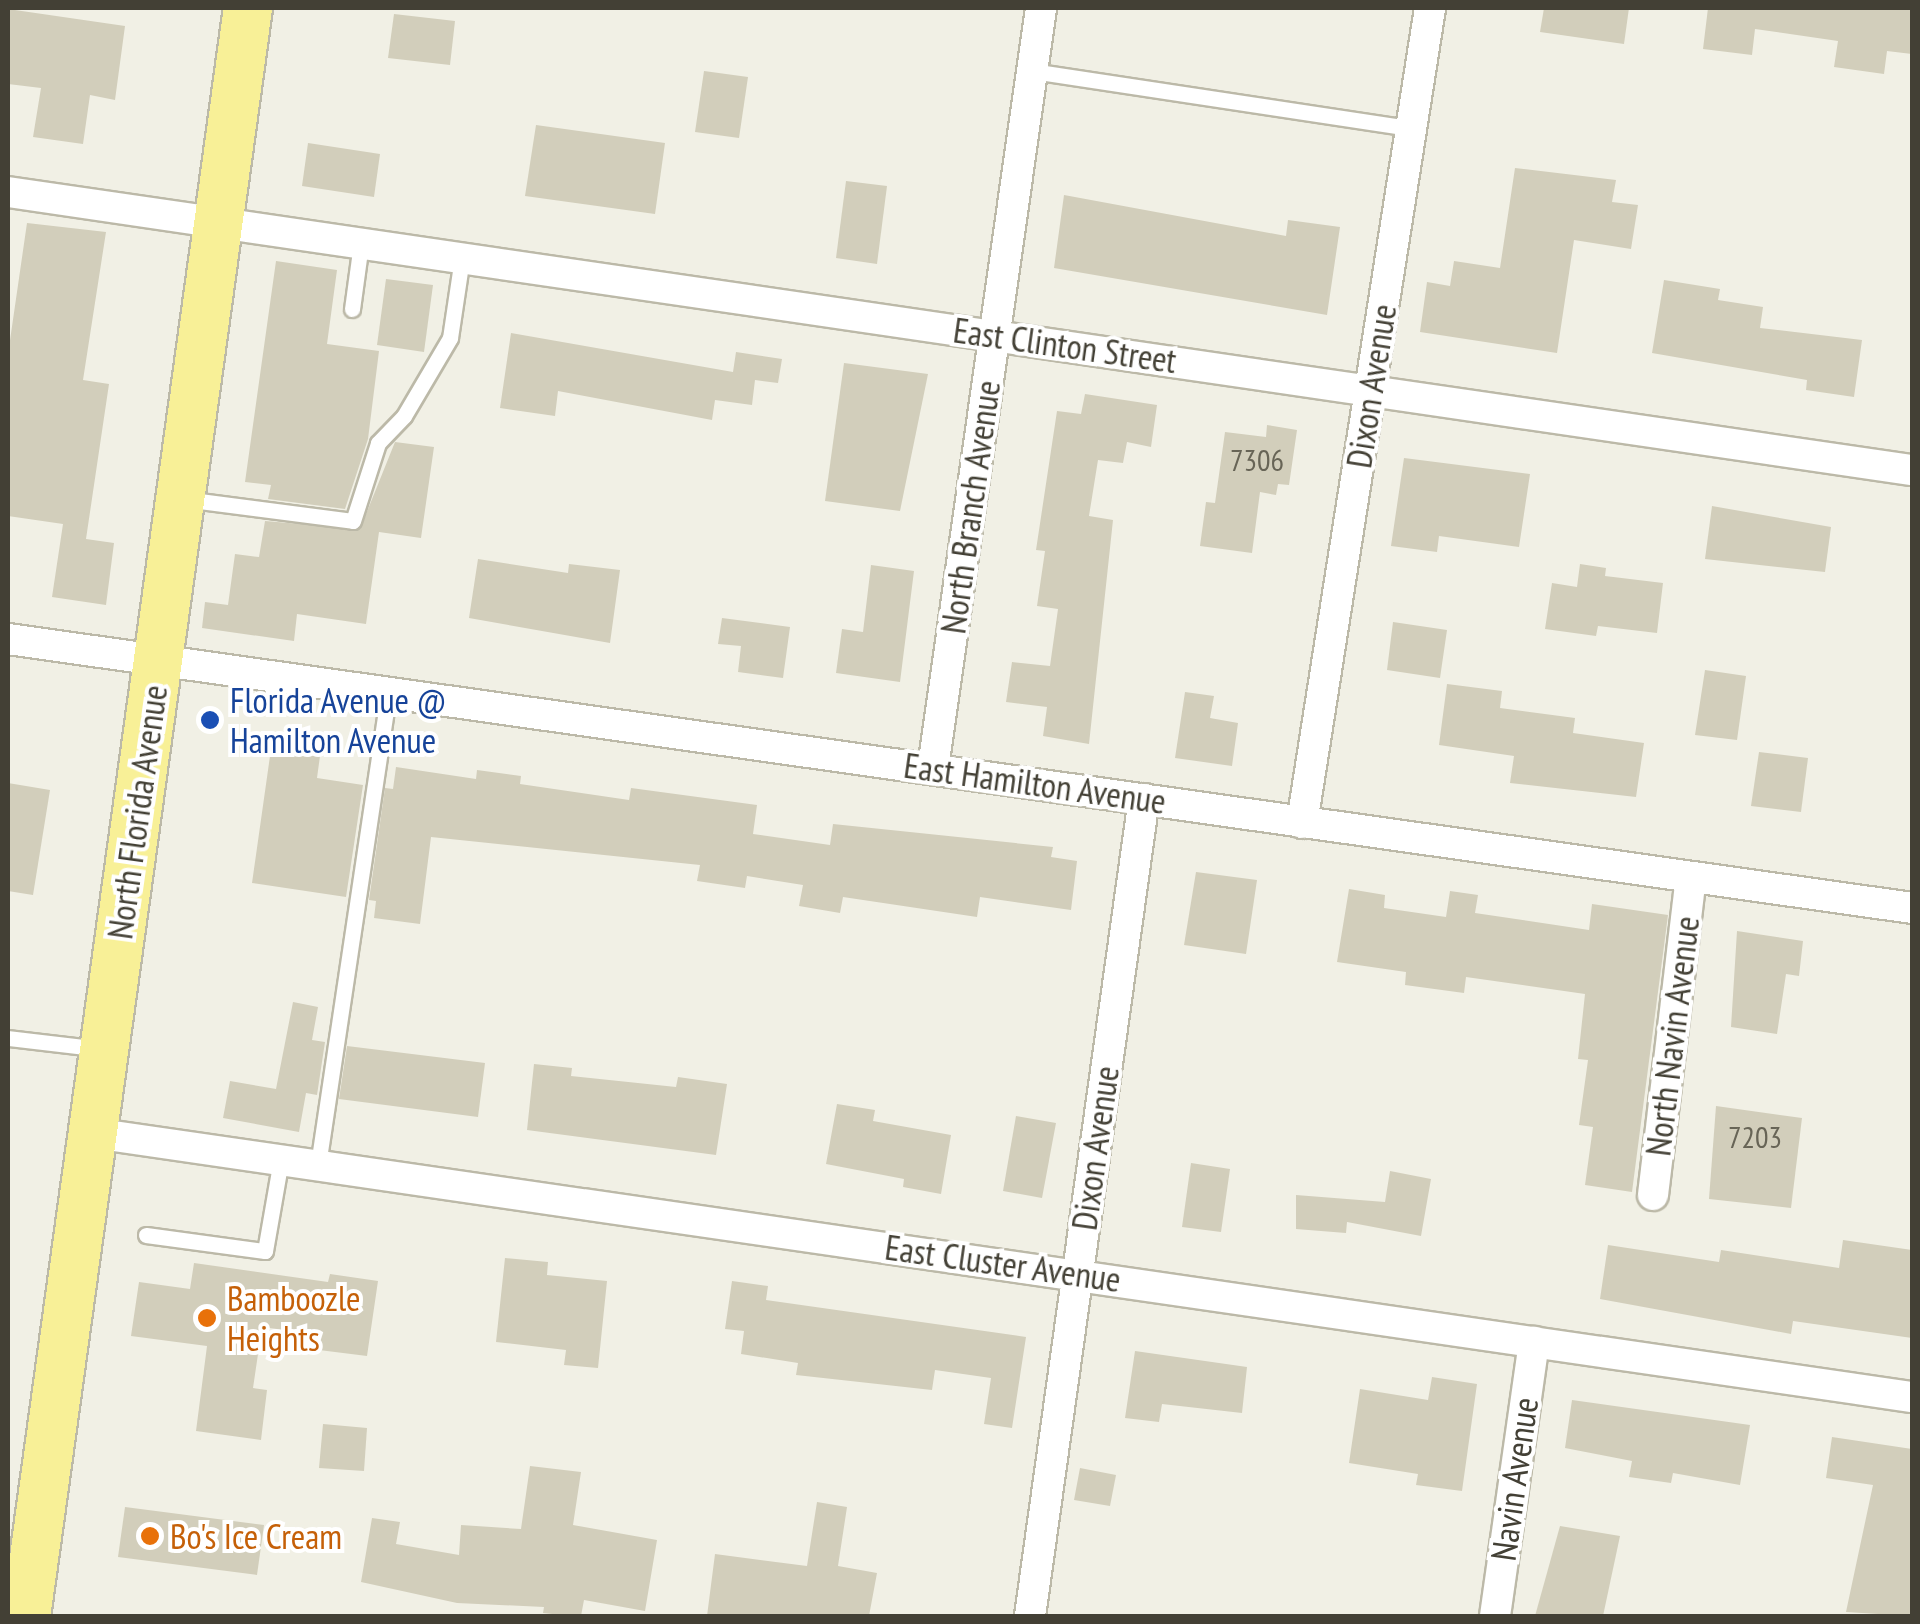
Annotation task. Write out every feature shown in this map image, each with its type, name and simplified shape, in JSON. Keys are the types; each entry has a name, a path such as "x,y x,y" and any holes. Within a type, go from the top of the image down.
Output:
{"main road":[{"name":"North Florida Avenue","path":"26,1616 248,8"}],"street":[{"name":"North Branch Avenue","path":"933,768 1041,8"},
{"name":"Dixon Avenue","path":"1302,822 1430,8"},
{"name":"East Clinton Street","path":"8,192 1912,470"},
{"name":"East Hamilton Avenue","path":"8,639 1912,908"},
{"name":"Dixon Avenue","path":"1030,1616 1144,799"},
{"name":"North Navin Avenue","path":"1654,1195 1691,877"},
{"name":"East Cluster Avenue","path":"94,1132 1912,1396"},
{"name":"Navin Avenue","path":"1495,1616 1534,1342"}],"lane":[{"path":"1032,71 1411,128"},
{"path":"352,309 361,243"},
{"path":"180,498 354,521 378,443 404,416 450,338 462,258"},
{"path":"318,1165 388,694"},
{"path":"8,1038 104,1050"},
{"path":"146,1235 264,1251 281,1159"}],"building":[{"path":"1544,8 1629,8 1624,44 1540,32"},
{"path":"1708,8 1912,8 1912,54 1887,51 1884,74 1834,67 1838,41 1755,29 1752,55 1703,49"},
{"path":"8,9 125,26 115,100 90,95 83,144 33,137 41,88 8,84"},
{"path":"394,14 455,21 450,65 388,58"},
{"path":"704,71 748,77 739,138 695,132"},
{"path":"536,125 665,143 655,214 525,196"},
{"path":"308,143 380,154 374,197 302,186"},
{"path":"1515,168 1616,180 1612,202 1638,205 1631,249 1574,240 1557,353 1420,332 1427,282 1450,286 1454,261 1500,268"},
{"path":"846,181 887,186 877,264 836,258"},
{"path":"1064,195 1286,236 1288,220 1340,227 1327,315 1054,268"},
{"path":"27,223 106,232 83,380 109,384 86,539 114,543 106,605 52,597 63,524 8,516 8,354"},
{"path":"276,261 337,270 327,344 379,351 368,439 345,509 268,499 271,485 245,482"},
{"path":"386,279 433,285 424,352 377,345"},
{"path":"1664,280 1720,289 1718,300 1763,307 1760,328 1862,340 1854,397 1806,390 1807,380 1652,353"},
{"path":"511,333 733,372 736,352 782,359 778,383 755,380 752,405 715,400 712,420 558,391 555,416 500,408"},
{"path":"844,363 928,374 900,511 825,501"},
{"path":"1085,394 1157,405 1151,447 1127,442 1123,463 1098,460 1089,516 1113,520 1089,744 1043,736 1047,707 1006,702 1012,662 1050,666 1058,609 1037,606 1045,551 1036,550 1057,411 1081,414"},
{"path":"1267,425 1297,430 1289,485 1278,484 1276,495 1260,492 1252,553 1200,546 1206,502 1215,503 1225,432 1266,437"},
{"path":"395,442 434,447 421,538 379,532 366,624 297,614 294,641 202,628 205,602 228,605 235,554 259,557 265,521 360,529"},
{"path":"1404,458 1530,474 1519,547 1439,536 1437,552 1391,546"},
{"path":"1712,506 1831,527 1825,572 1705,559"},
{"path":"478,559 568,573 569,564 620,570 610,643 469,618"},
{"path":"1580,564 1606,568 1605,576 1663,583 1657,633 1598,626 1596,636 1545,629 1552,583 1577,587"},
{"path":"871,565 914,571 900,682 836,673 842,629 863,632"},
{"path":"722,618 790,627 783,678 738,672 741,646 718,644"},
{"path":"1393,622 1447,630 1440,678 1387,670"},
{"path":"1705,670 1746,676 1737,740 1695,735"},
{"path":"1447,684 1502,691 1500,708 1575,718 1573,733 1644,743 1636,797 1510,783 1514,756 1439,745"},
{"path":"1185,692 1214,696 1210,718 1238,723 1232,766 1175,758"},
{"path":"271,749 320,756 317,778 363,785 346,897 252,883"},
{"path":"1759,752 1808,758 1801,812 1751,806"},
{"path":"396,767 476,779 477,770 521,776 520,784 629,800 631,788 757,805 753,834 830,845 833,824 1053,847 1051,857 1077,861 1071,910 980,897 977,917 843,897 840,913 799,906 803,885 747,876 745,888 697,881 700,865 431,837 420,924 374,918 376,901 369,900 385,788 393,789"},
{"path":"8,783 50,790 33,895 8,891"},
{"path":"1196,872 1257,880 1246,954 1184,945"},
{"path":"1349,889 1385,895 1384,908 1446,917 1450,891 1478,895 1475,913 1589,930 1592,904 1668,915 1632,1192 1585,1185 1593,1127 1579,1125 1588,1060 1578,1059 1585,994 1466,977 1464,993 1405,985 1406,972 1337,962"},
{"path":"1737,931 1803,941 1799,976 1786,974 1777,1034 1731,1027"},
{"path":"293,1002 318,1007 312,1040 325,1042 317,1095 306,1093 299,1132 223,1118 230,1081 276,1089"},
{"path":"347,1046 485,1063 478,1117 339,1099"},
{"path":"534,1064 572,1068 571,1076 676,1087 678,1077 727,1084 716,1155 527,1130"},
{"path":"837,1104 875,1110 873,1121 951,1135 941,1194 903,1187 904,1179 826,1164"},
{"path":"1716,1106 1802,1118 1791,1208 1709,1199"},
{"path":"1016,1116 1056,1123 1042,1198 1003,1191"},
{"path":"1191,1163 1230,1169 1221,1232 1182,1227"},
{"path":"1390,1171 1431,1179 1421,1236 1347,1222 1346,1233 1296,1229 1296,1195 1385,1202"},
{"path":"1843,1240 1912,1250 1912,1338 1793,1321 1791,1334 1600,1299 1608,1245 1719,1262 1721,1250 1839,1268"},
{"path":"505,1258 548,1262 547,1275 607,1281 598,1368 564,1365 566,1350 496,1342"},
{"path":"194,1263 328,1282 330,1274 378,1281 367,1356 319,1350 321,1335 262,1327 253,1388 267,1390 261,1440 196,1431 207,1346 131,1336 139,1282 190,1289"},
{"path":"732,1281 768,1286 766,1300 1026,1337 1012,1428 984,1424 991,1378 935,1370 932,1390 796,1375 798,1363 741,1354 744,1331 725,1329"},
{"path":"1135,1351 1247,1367 1242,1413 1162,1404 1159,1422 1125,1418"},
{"path":"1432,1377 1477,1384 1462,1491 1416,1485 1418,1474 1349,1463 1360,1389 1428,1400"},
{"path":"1572,1400 1750,1425 1740,1485 1673,1473 1671,1483 1629,1477 1632,1461 1565,1448"},
{"path":"323,1424 367,1428 364,1471 319,1468"},
{"path":"1832,1437 1912,1449 1910,1616 1846,1612 1873,1485 1826,1478"},
{"path":"530,1466 581,1472 573,1525 657,1540 645,1611 584,1600 581,1616 571,1616 543,1613 544,1607 457,1603 361,1582 372,1518 400,1522 396,1544 459,1555 461,1525 521,1529"},
{"path":"1080,1468 1116,1475 1110,1506 1074,1500"},
{"path":"817,1502 847,1507 838,1566 877,1573 869,1616 707,1616 715,1554 807,1566"},
{"path":"125,1507 264,1525 257,1575 118,1557"},
{"path":"1560,1526 1620,1536 1603,1616 1535,1616"}],"place":[{"name":"Florida Avenue @ Hamilton Avenue","path":"210,720"},
{"name":"Bamboozle Heights","path":"207,1318"},
{"name":"Bo's Ice Cream","path":"150,1536"}]}
